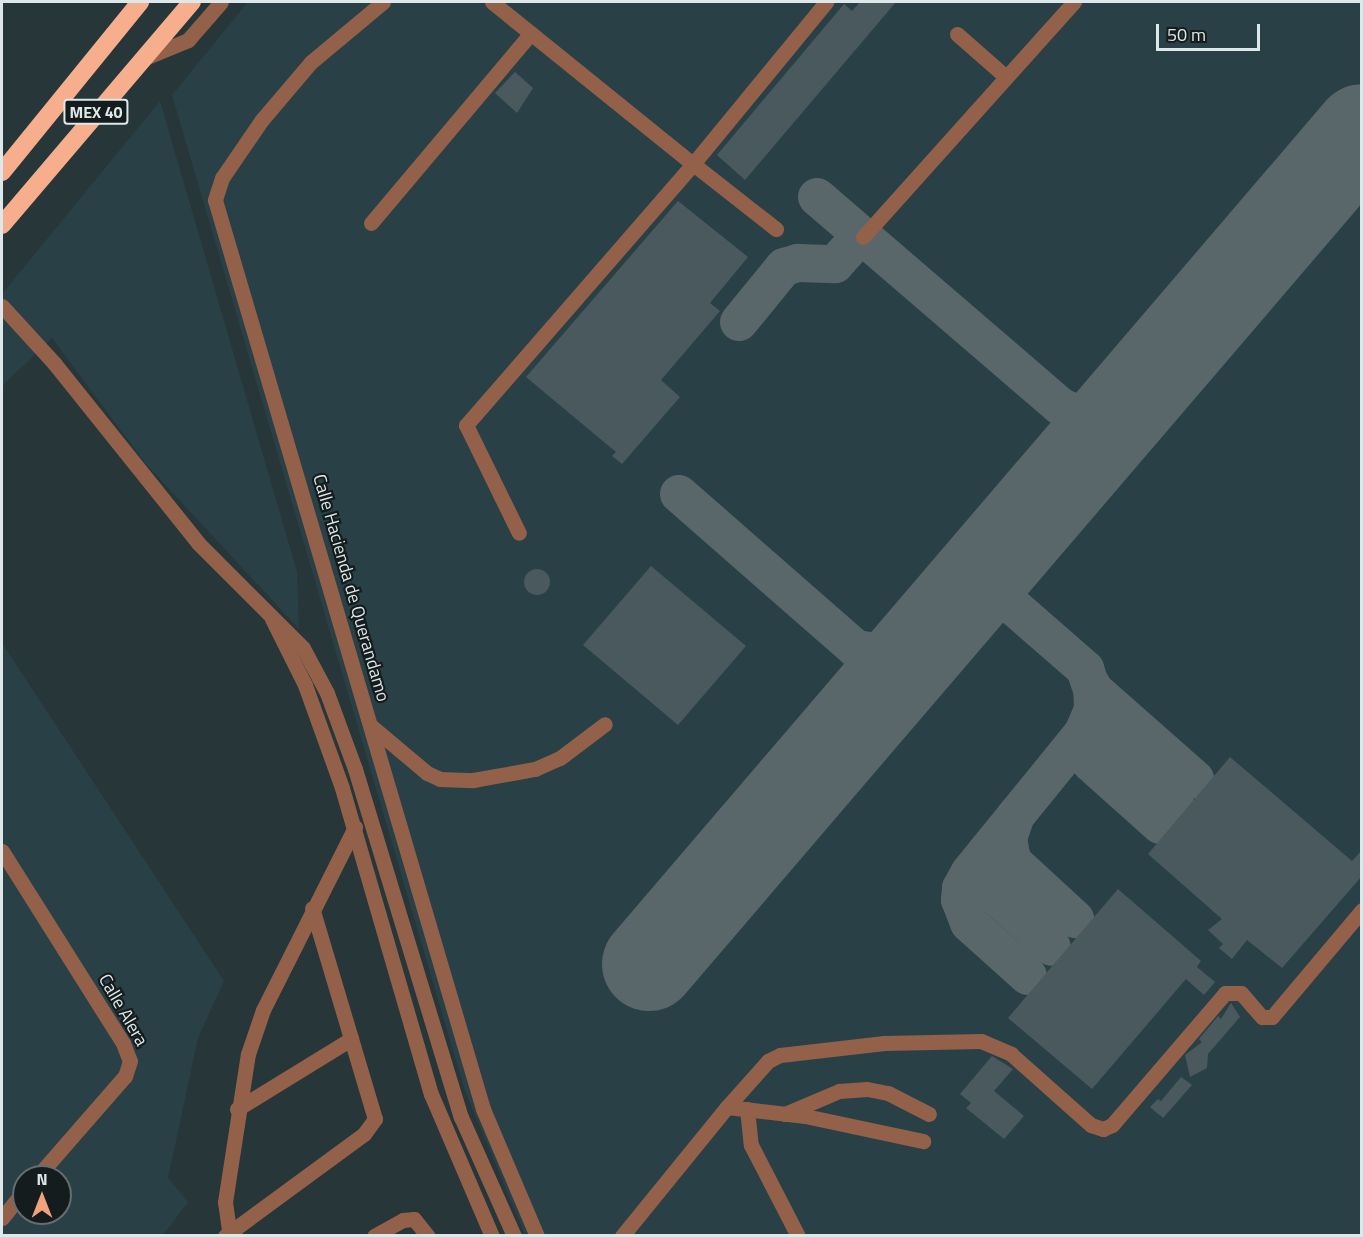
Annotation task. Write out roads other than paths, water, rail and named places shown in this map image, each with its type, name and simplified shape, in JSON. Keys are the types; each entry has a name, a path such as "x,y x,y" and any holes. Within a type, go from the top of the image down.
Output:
{"highway":[{"name":"MEX 40","path":"2,172 140,2"},
{"name":"MEX 40","path":"2,225 139,60 192,2"}],"street":[{"path":"139,60 188,40 221,2"},
{"name":"Calle Hacienda de Querandamo","path":"383,2 311,62 261,121 215,193 483,1109 537,1236"},
{"path":"492,2 776,229"},
{"path":"519,533 466,424 693,164 826,2"},
{"path":"863,237 1074,2"},
{"path":"371,223 531,33"},
{"path":"957,34 1006,77"},
{"path":"2,306 54,363 198,543 273,619 289,630 303,648 327,693 355,769 366,813 461,1117 514,1236"},
{"path":"273,619 305,685 353,829 431,1094 492,1236"},
{"path":"371,726 427,773 440,779 473,780 535,769 568,753 606,724"},
{"path":"312,908 375,1119 364,1134 229,1234 225,1202 237,1108 263,1010 312,908 353,829 366,813"},
{"name":"Calle Alera","path":"2,851 123,1043 130,1061 125,1076 47,1165"},
{"path":"622,1236 727,1107 768,1061 780,1055 946,1039 981,1041 1011,1054 1091,1125 1107,1128 1225,993 1241,993 1262,1017 1272,1017 1362,910"},
{"path":"237,1108 351,1039"},
{"path":"785,1114 839,1091 867,1089 888,1093 929,1114"},
{"path":"727,1107 785,1114 923,1141"},
{"path":"747,1109 751,1145 798,1236"},
{"path":"2,1218 12,1206"},
{"path":"374,1236 388,1226 414,1219 428,1236"}]}
